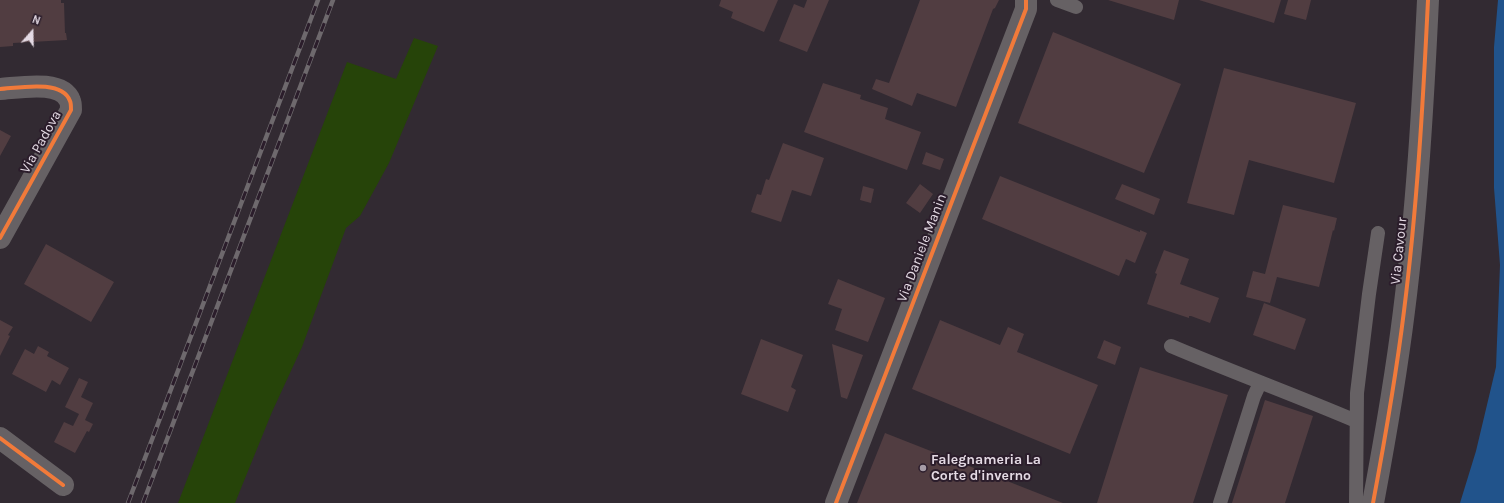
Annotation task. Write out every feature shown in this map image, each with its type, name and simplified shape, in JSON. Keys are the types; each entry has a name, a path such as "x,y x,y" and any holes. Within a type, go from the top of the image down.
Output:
{"street":[{"name":"Via Daniele Manin","path":"836,503 1026,9 1027,0"},
{"name":"Via Cavour","path":"1373,503 1388,423 1404,312 1416,193 1428,0"},
{"name":"Via Padova","path":"0,89 44,86 56,88 65,93 71,101 71,110 0,238"},
{"path":"0,438 63,485"}],"lane":[{"path":"1057,0 1076,7"},
{"path":"1356,503 1358,448 1356,421 1358,386 1378,233"},
{"path":"1171,346 1356,421"},
{"path":"1220,503 1254,396 1260,383"}],"green space":[{"path":"414,38 438,46 389,163 360,216 346,228 302,347 272,412 235,503 178,503 347,62 396,79"}],"water":[{"path":"1498,0 1504,0 1504,503 1460,503 1476,451 1496,367 1500,265 1494,188 1494,47"}],"building":[{"path":"0,0 61,0 61,3 64,3 65,33 67,40 13,43 13,46 0,47"},
{"path":"721,0 778,0 764,32 731,18 733,12 719,6"},
{"path":"807,0 829,0 807,52 779,41 794,4 804,8"},
{"path":"920,0 999,0 993,9 956,107 917,93 912,106 872,89 876,79 889,83"},
{"path":"1108,0 1179,0 1174,20"},
{"path":"1199,0 1281,0 1274,23"},
{"path":"1288,0 1311,0 1306,20 1284,14"},
{"path":"1053,32 1181,84 1144,173 1018,123"},
{"path":"1224,68 1356,103 1334,183 1249,160 1234,215 1187,203"},
{"path":"823,83 861,95 860,99 888,108 885,119 921,132 907,170 804,132"},
{"path":"0,130 11,136 0,156"},
{"path":"783,143 824,158 811,196 792,190 781,222 751,212 757,194 761,195 766,179 769,180"},
{"path":"926,152 944,159 940,170 922,164"},
{"path":"1000,176 1140,232 1140,230 1147,233 1135,263 1126,259 1119,276 982,219"},
{"path":"920,184 933,194 920,213 906,203"},
{"path":"1122,184 1160,199 1154,215 1115,199"},
{"path":"863,186 874,189 871,203 860,200"},
{"path":"1283,205 1337,218 1319,287 1277,277 1270,303 1246,297 1253,271 1265,274"},
{"path":"46,244 114,282 91,322 24,284"},
{"path":"1164,250 1189,259 1180,284 1219,298 1210,323 1191,316 1189,316 1189,318 1147,304 1157,274 1155,273"},
{"path":"838,279 885,298 868,342 835,330 842,309 828,304"},
{"path":"1264,303 1306,319 1295,350 1253,335"},
{"path":"0,320 13,327 8,335 10,336 0,356"},
{"path":"940,320 1000,345 1008,327 1024,334 1017,352 1098,385 1070,454 912,389"},
{"path":"761,339 803,355 791,387 796,390 788,412 741,394"},
{"path":"1104,340 1121,347 1115,365 1097,358"},
{"path":"832,344 863,355 847,399 841,397"},
{"path":"38,346 49,352 47,356 69,368 60,385 52,380 46,392 12,374 25,349 34,354"},
{"path":"1140,367 1228,395 1193,503 1097,503"},
{"path":"79,378 88,382 81,397 93,403 85,420 93,424 89,432 87,431 75,453 54,442 64,422 73,426 79,414 65,407"},
{"path":"1265,400 1313,416 1285,503 1232,503"},
{"name":"Falegnameria La Corte d'inverno","path":"885,433 1063,503 857,503"}],"railway":[{"path":"128,503 318,0"},
{"path":"143,503 333,0"}],"cycle path":[{"path":"836,503 1026,9 1026,0"},
{"path":"1373,503 1394,383 1409,272 1419,156 1428,0"},
{"path":"0,89 39,86 49,87 65,94 71,104 71,110 0,238"},
{"path":"0,438 63,485"}],"place":[{"name":"Falegnameria La Corte d'inverno","path":"923,468"}]}
